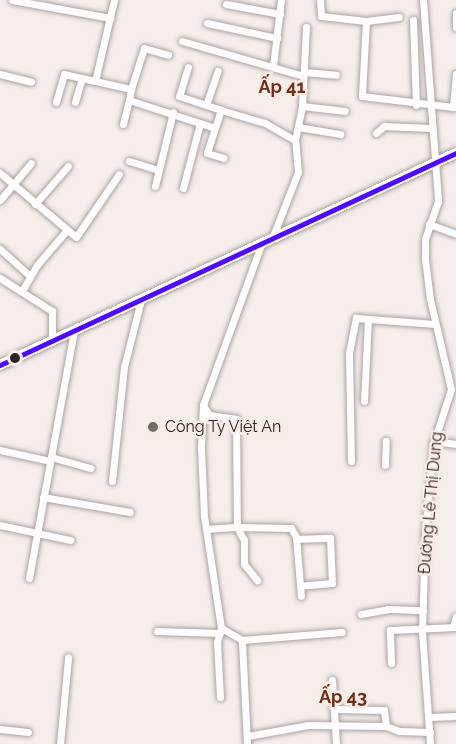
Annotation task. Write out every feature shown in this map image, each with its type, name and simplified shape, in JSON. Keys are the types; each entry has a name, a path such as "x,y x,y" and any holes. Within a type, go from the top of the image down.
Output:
{"main road":[{"path":"0,365 268,238 456,153"}],"street":[{"path":"12,0 110,18"},
{"path":"95,81 114,0"},
{"path":"273,66 281,0"},
{"path":"320,0 321,16 366,21 399,17"},
{"name":"Đường Lê Thị Dung","path":"423,0 430,128 438,201 429,224 425,259 435,324 451,389 434,441 423,610 430,744"},
{"path":"226,4 280,15"},
{"path":"456,13 456,27"},
{"path":"413,20 416,105"},
{"path":"366,21 362,96 416,105 456,104 456,74"},
{"path":"207,23 277,38"},
{"path":"220,697 220,630 206,529 203,405 268,238 297,172 295,140 302,106 306,27"},
{"path":"182,41 304,74 336,75"},
{"path":"123,124 144,48 168,55"},
{"path":"188,67 179,96 264,123 295,140"},
{"path":"206,105 218,71"},
{"path":"0,74 31,82"},
{"path":"56,102 64,74 131,89"},
{"path":"75,102 82,78"},
{"path":"129,100 173,112 215,128"},
{"path":"302,106 345,111"},
{"path":"221,110 207,153 224,158"},
{"path":"155,186 173,112"},
{"path":"183,188 200,123"},
{"path":"376,133 384,126 430,128"},
{"path":"298,127 340,134"},
{"path":"129,161 159,170"},
{"path":"0,200 31,163"},
{"path":"34,204 68,166"},
{"path":"0,173 34,204 76,237 119,174"},
{"path":"429,224 456,234"},
{"path":"22,291 30,276 67,230"},
{"path":"0,249 30,276"},
{"path":"0,278 52,311 52,341"},
{"path":"112,481 124,367 141,300"},
{"path":"351,461 349,353 356,318 435,324"},
{"path":"364,401 368,319"},
{"path":"29,578 74,331"},
{"path":"203,405 209,415 236,419 237,527 244,540 244,564 257,580"},
{"path":"385,465 386,441"},
{"path":"434,441 456,444"},
{"path":"0,450 90,468"},
{"path":"43,496 130,512"},
{"path":"0,525 37,535 70,540"},
{"path":"206,529 282,526 291,528 296,539 301,596"},
{"path":"296,539 330,537 332,583 300,586"},
{"path":"361,614 388,609 423,610"},
{"path":"391,663 390,630 455,627 456,616"},
{"path":"157,631 220,630 242,640 342,632"},
{"path":"242,640 248,740 308,725 386,726 430,732"},
{"path":"60,744 68,657"},
{"path":"332,680 336,744"},
{"path":"335,709 384,710 386,726"},
{"path":"430,717 456,716"},
{"path":"0,729 28,732"}],"transit line":[{"path":"0,365 456,153"}],"place":[{"name":"Công Ty Việt An","path":"153,427"}],"district":[{"name":"Ấp 41","path":"282,87"},
{"name":"Ấp 43","path":"343,697"}]}
